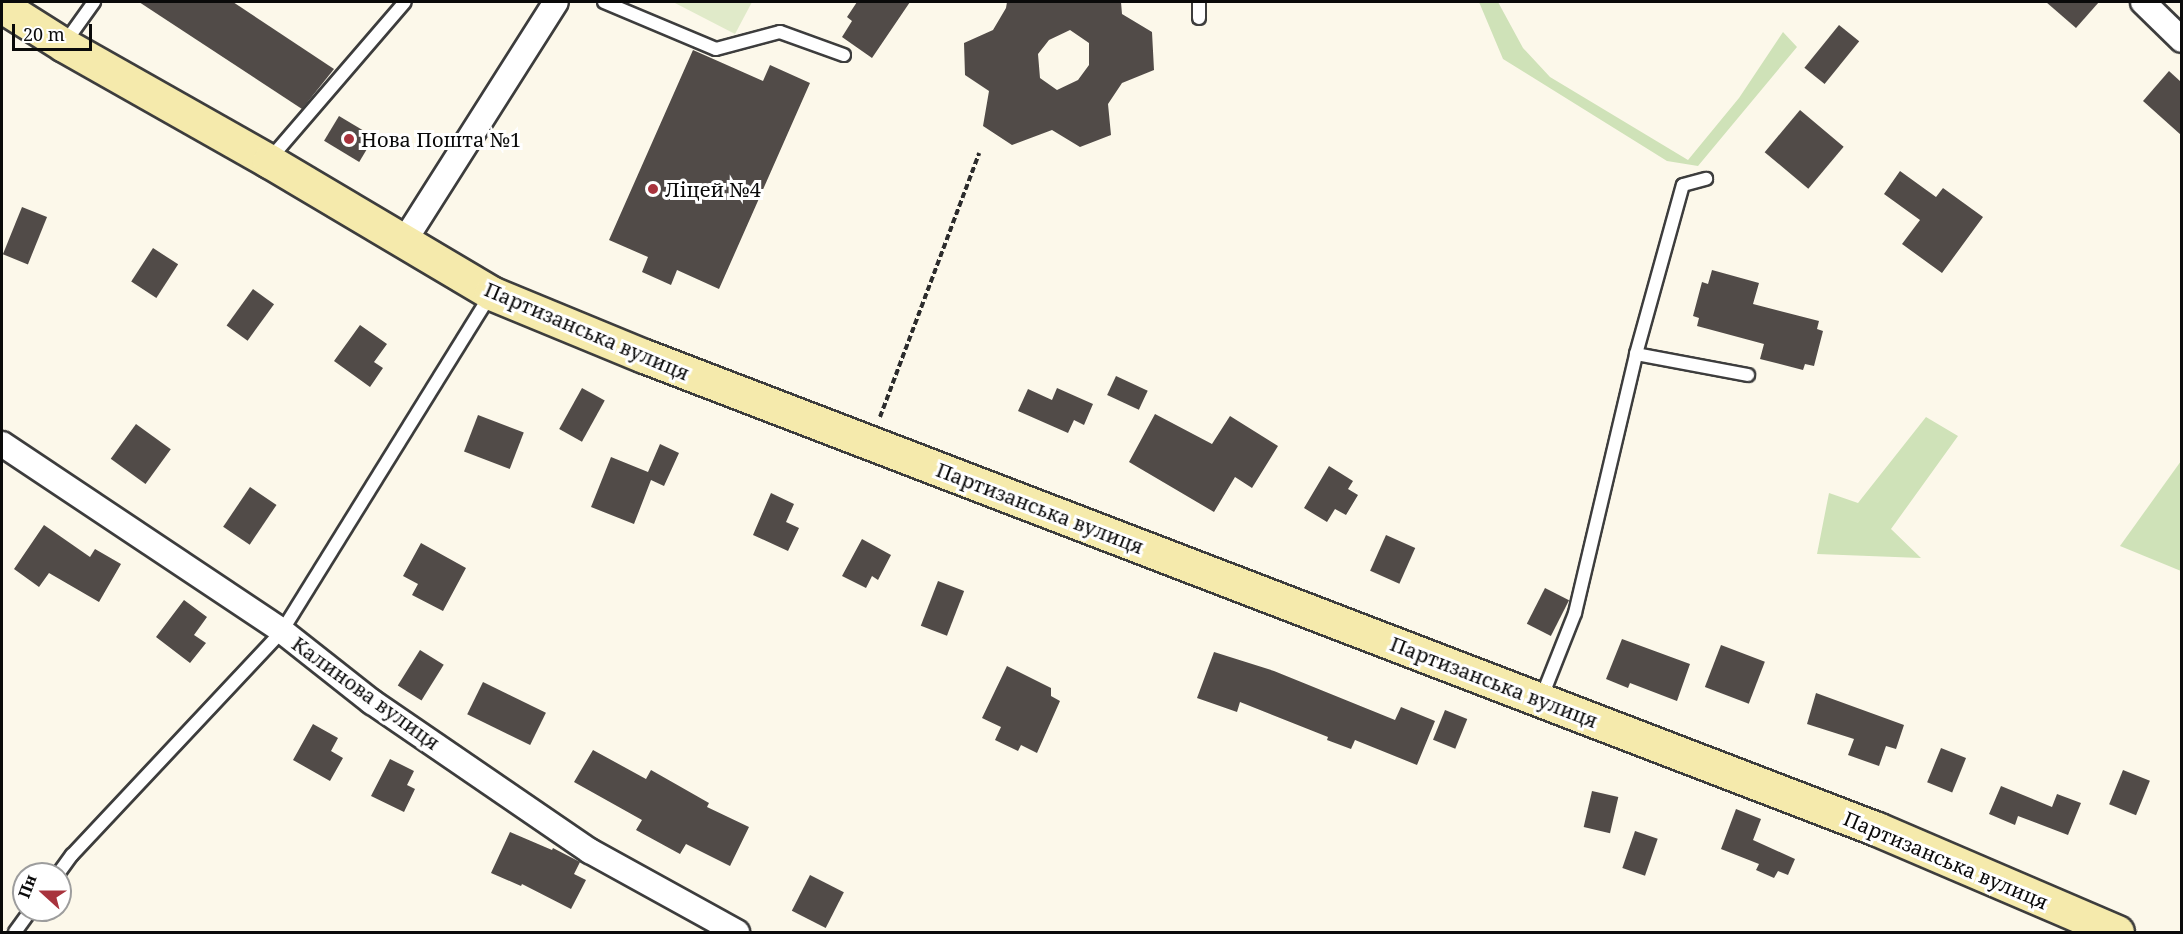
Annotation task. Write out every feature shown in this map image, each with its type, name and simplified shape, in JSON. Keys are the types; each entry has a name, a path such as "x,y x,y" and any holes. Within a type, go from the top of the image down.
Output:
{"main road":[{"name":"Партизанська вулиця","path":"2,6 64,45 268,161 491,294 644,356 1877,829 2116,933"}],"street":[{"path":"403,243 556,2"},
{"path":"2144,2 2181,40"},
{"name":"Калинова вулиця","path":"2,444 282,631 372,702 590,851 737,933"}],"lane":[{"path":"64,45 94,2"},
{"path":"268,161 405,2"},
{"path":"604,2 716,49 780,32 844,56"},
{"path":"1199,2 1199,18"},
{"path":"1541,700 1575,613 1636,354 1683,185 1706,179"},
{"path":"67,862 282,631 491,294"},
{"path":"1636,354 1748,375"}],"path":[{"path":"870,443 979,153"}],"green space":[{"path":"673,2 752,2 735,34"},
{"path":"1479,2 1498,2 1523,48 1550,77 1688,160 1739,98 1783,32 1797,47 1698,166 1667,161 1503,59"},
{"path":"1926,417 1958,436 1891,529 1921,558 1817,554 1829,493 1858,503"},
{"path":"2181,461 2181,571 2120,546"}],"building":[{"path":"139,2 233,2 334,69 302,109"},
{"path":"857,2 910,2 872,58 842,37 852,21 847,17"},
{"path":"1007,2 1121,2 1122,14 1152,32 1154,70 1122,83 1108,104 1111,135 1080,147 1052,130 1012,145 983,126 989,91 965,75 964,43 993,30","holes":["1070,30 1089,43 1089,65 1078,80 1057,90 1040,78 1038,54 1049,40"]},
{"path":"2046,2 2099,2 2076,28"},
{"path":"1839,25 1859,41 1825,84 1804,68"},
{"path":"693,50 763,81 770,65 810,83 719,289 677,270 671,285 642,272 648,257 609,240"},
{"path":"2169,71 2181,82 2181,135 2143,101"},
{"path":"1800,110 1844,147 1808,189 1765,152"},
{"name":"Нова Пошта №1","path":"339,116 374,137 359,162 324,141"},
{"path":"1900,171 1936,197 1943,188 1983,217 1942,273 1902,244 1920,220 1884,194"},
{"path":"22,207 47,217 28,264 3,254"},
{"path":"153,248 178,264 156,298 131,282"},
{"path":"1712,270 1759,283 1753,304 1819,321 1817,329 1823,331 1814,366 1805,364 1803,370 1760,359 1764,344 1697,326 1699,318 1693,316 1702,282 1708,284"},
{"path":"253,289 274,304 248,341 227,325"},
{"path":"360,325 387,344 374,362 383,368 370,387 334,361"},
{"path":"1116,376 1148,391 1139,410 1107,395"},
{"path":"582,388 605,401 582,442 559,429"},
{"path":"1057,388 1093,404 1084,425 1074,420 1068,433 1018,411 1028,389 1052,400"},
{"path":"1155,414 1212,444 1230,416 1278,446 1252,488 1235,477 1214,512 1129,462"},
{"path":"478,415 524,433 510,469 464,451"},
{"path":"136,424 171,449 146,484 111,459"},
{"path":"660,444 679,453 664,486 651,480 634,524 591,507 611,457 648,472"},
{"path":"1329,466 1353,481 1348,489 1358,495 1346,515 1335,509 1327,522 1304,508"},
{"path":"250,487 277,505 250,545 223,527"},
{"path":"771,493 794,504 786,522 799,528 788,551 753,535"},
{"path":"44,525 90,557 95,549 121,564 99,602 49,573 39,587 14,569"},
{"path":"1386,535 1415,548 1399,584 1370,571"},
{"path":"862,539 891,555 878,580 872,576 866,588 842,576"},
{"path":"421,543 466,568 443,611 412,595 418,584 403,576"},
{"path":"938,581 964,591 947,636 921,626"},
{"path":"1545,588 1569,600 1551,636 1527,624"},
{"path":"184,600 207,617 194,635 206,643 190,663 156,637"},
{"path":"1622,639 1690,664 1677,701 1630,683 1628,688 1606,679"},
{"path":"1721,645 1765,662 1749,704 1705,687"},
{"path":"420,650 444,665 421,700 398,686"},
{"path":"1214,652 1274,671 1395,720 1401,707 1435,721 1417,765 1355,740 1351,749 1327,740 1328,737 1240,702 1237,712 1197,698"},
{"path":"1007,666 1051,688 1051,696 1060,701 1037,753 1021,745 1018,751 995,740 1001,727 982,718"},
{"path":"483,682 546,713 530,745 467,714"},
{"path":"1816,693 1904,725 1896,749 1886,746 1879,766 1848,755 1854,739 1807,724"},
{"path":"1445,710 1467,719 1455,749 1433,740"},
{"path":"313,724 338,738 331,751 343,758 330,781 293,760"},
{"path":"1941,748 1966,758 1952,792 1927,782"},
{"path":"593,750 646,779 651,770 709,803 707,807 749,827 730,866 686,844 680,854 636,830 642,820 574,782"},
{"path":"390,759 414,771 407,785 415,789 404,812 371,796"},
{"path":"2123,770 2150,781 2136,815 2109,804"},
{"path":"2001,786 2052,807 2057,794 2081,803 2068,835 2018,816 2015,825 1989,814"},
{"path":"1592,791 1618,797 1610,833 1584,827"},
{"path":"1736,809 1761,819 1753,840 1795,859 1788,875 1778,871 1774,878 1756,870 1759,864 1721,849"},
{"path":"1635,831 1658,839 1645,876 1622,868"},
{"path":"510,832 552,850 553,848 580,862 574,874 586,880 571,909 522,884 521,886 491,873"},
{"path":"810,875 844,892 826,928 792,911"}],"place":[{"name":"Нова Пошта №1","path":"349,139"},
{"name":"Ліцей №4","path":"653,189"}]}
